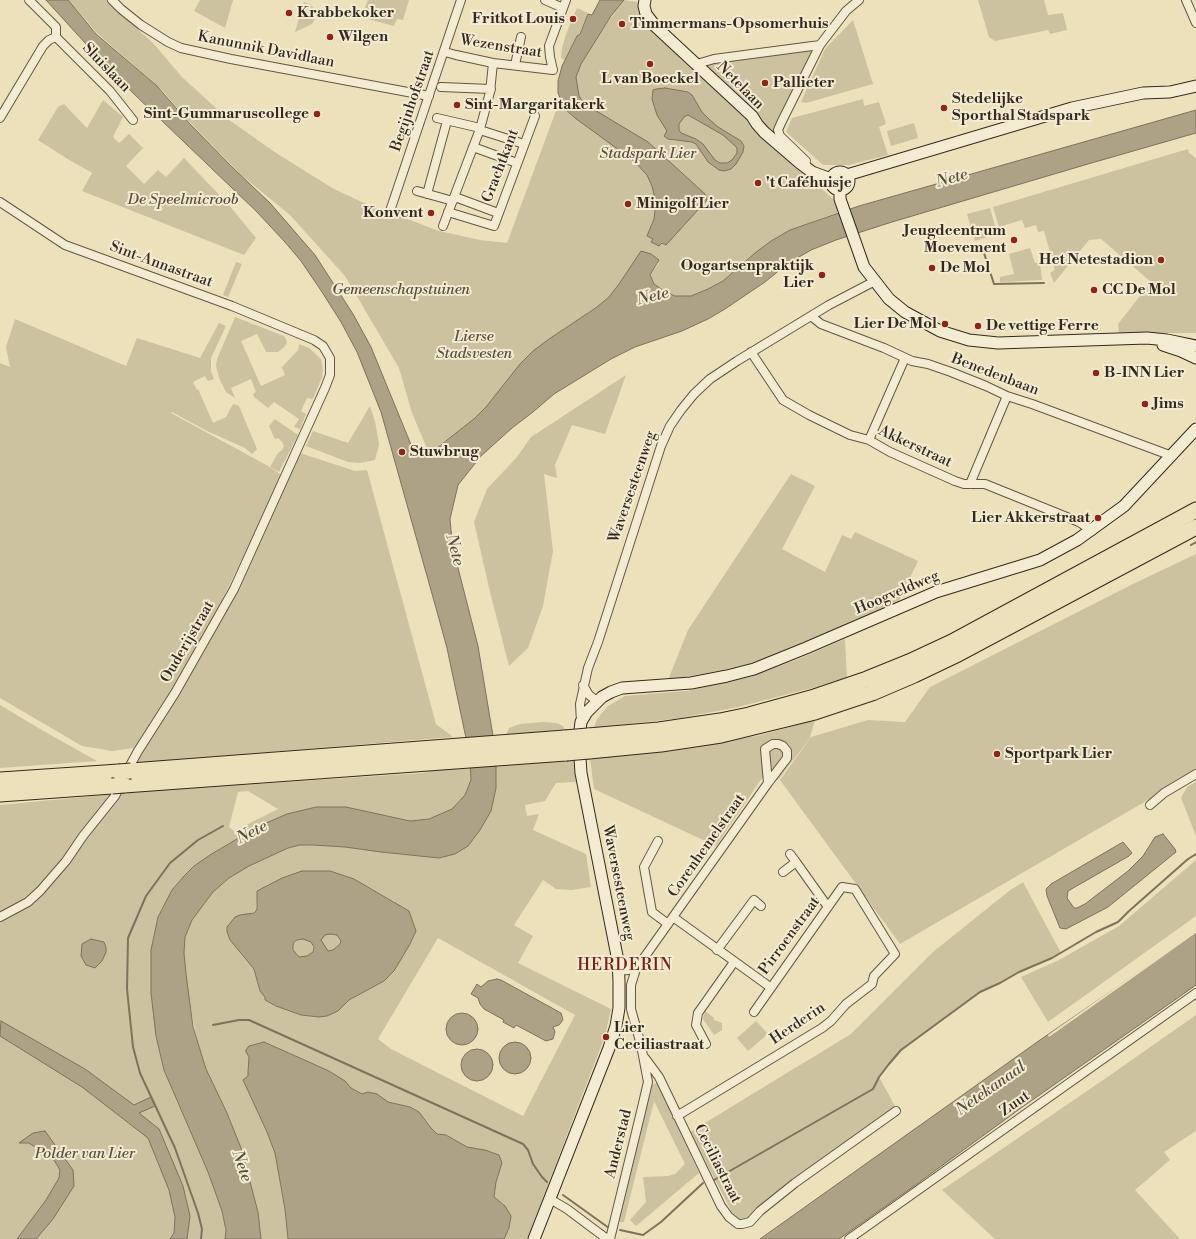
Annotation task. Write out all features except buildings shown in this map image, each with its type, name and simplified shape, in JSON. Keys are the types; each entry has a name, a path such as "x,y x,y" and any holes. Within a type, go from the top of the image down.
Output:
{"highway":[{"path":"0,780 122,778 566,745 589,743 749,715 811,698 867,679 909,662 952,642 1196,510"},
{"path":"589,743 661,744 721,735 815,712 872,692 914,675 958,654 1196,527"},
{"path":"0,794 122,778"}],"main road":[{"name":"Netelaan","path":"645,0 644,6 646,14 655,26 752,116 756,124 764,132 812,172 832,177"},
{"path":"1196,86 1170,92 1144,93 1072,108 848,175 850,178 849,185 847,188 840,190 842,206 864,267 889,299 905,312 940,331 969,340 998,343 1147,338 1167,340 1196,346"},
{"name":"Netelaan","path":"840,190 837,190 832,186 832,177 836,172 841,171 848,175"},
{"path":"1122,340 1166,346 1196,358"},
{"name":"Hoogveldweg","path":"581,722 587,712 597,701 611,692 622,688 691,683 754,669 936,592 1040,560 1061,550 1092,530 1124,506 1196,429"},
{"name":"Waversesteenweg","path":"534,1239 609,1048 616,1026 619,1008 619,971 582,777 579,744 581,722"}],"street":[{"name":"Sluislaan","path":"29,0 56,27 56,37 110,91 133,120"},
{"name":"Kanunnik Davidlaan","path":"112,0 141,25 181,48 231,59 429,96"},
{"name":"Begijnhofstraat","path":"390,211 445,52 461,0"},
{"path":"545,0 564,4"},
{"path":"697,64 714,59 820,45 846,11 859,0"},
{"path":"1186,0 1196,23"},
{"name":"Wezenstraat","path":"445,52 493,63 553,70 549,46 564,4"},
{"path":"0,118 43,46 49,40 56,37"},
{"path":"515,65 520,37"},
{"name":"Netelaan","path":"820,45 778,130 780,136 805,161 832,177"},
{"path":"443,226 480,129 491,89 493,63"},
{"path":"441,87 491,89"},
{"name":"Grachtkant","path":"448,212 494,226 535,116"},
{"path":"437,118 480,129 524,144"},
{"path":"427,194 447,121"},
{"path":"473,147 517,163"},
{"path":"417,191 454,199 498,213"},
{"name":"Sint-Annastraat","path":"0,202 65,245 232,306 318,343"},
{"name":"Waversesteenweg","path":"581,722 580,704 583,686 657,458 667,434 681,410 694,394 710,379 751,352 811,316 875,281"},
{"name":"Benedenbaan","path":"811,316 821,324 884,348 905,358 951,372 1007,396 1172,456"},
{"name":"Ouderijstraat","path":"0,917 28,902 40,891 66,861 83,836 115,796 138,751 175,693 228,600 330,374 330,358 326,350 318,343"},
{"name":"Akkerstraat","path":"751,352 783,400 809,415 850,435 869,440 890,452 955,481 970,484 985,484 1079,522 1092,530"},
{"path":"869,440 905,358"},
{"path":"970,484 1007,396"},
{"path":"583,686 589,695 597,701"},
{"path":"1150,805 1164,793 1196,774"},
{"name":"Corenhemelstraat","path":"635,1023 630,1001 631,985 636,970 768,783"},
{"name":"Corenhemelstraat","path":"658,841 644,867 652,912 670,921"},
{"path":"790,854 828,906"},
{"path":"783,872 796,862"},
{"name":"Pirroenstraat","path":"754,1012 770,987 842,887 854,889"},
{"name":"Herderin","path":"677,1116 822,1028 831,1021 846,1004 872,984 874,976 895,954 854,889"},
{"path":"718,950 754,900 762,906"},
{"path":"670,921 718,950 770,987"},
{"path":"706,1044 696,1024 698,1013 734,962"},
{"path":"619,971 636,970"},
{"name":"Zuut","path":"849,1239 1196,993"},
{"name":"Ceciliastraat","path":"635,1023 644,1055 659,1077 721,1206 734,1222 742,1224 750,1222 760,1211 795,1183 896,1111"},
{"name":"Anderstad","path":"608,1239 646,1090 647,1075 644,1055"},
{"path":"550,1199 567,1209 608,1239"}],"green space":[{"name":"Stadspark Lier","path":"68,0 109,0 120,13 153,43 182,77 228,119 273,151 334,189 377,209 439,231 480,240 507,243 560,100 597,37 624,0 638,2 641,18 651,31 689,65 820,45 776,147 835,201 839,212 790,230 771,241 755,253 723,281 691,296 675,296 654,284 650,275 659,263 640,253 609,297 597,307 533,351 475,418 429,453 412,413 399,368 345,276 290,215 240,174 183,115 163,91 97,33"},
{"path":"200,0 233,0 225,28 194,11"},
{"path":"368,0 409,0 403,20 397,19 394,26 368,19 369,13 364,10"},
{"path":"978,0 1044,0 1048,15 1063,13 1067,30 1050,34 1048,30 995,41 989,37"},
{"path":"304,2 310,4 315,10 316,16 312,24 295,32"},
{"path":"577,8 588,13 565,60 561,58 562,48"},
{"path":"853,20 873,84 806,103 801,102 825,49"},
{"path":"863,99 864,106 879,102 886,124 879,127 888,155 849,165 823,165 786,132 792,118"},
{"name":"De Speelmicroob","path":"103,100 123,117 113,137 119,143 129,134 143,148 126,166 144,184 158,170 166,177 184,158 228,204 256,238 244,255 82,191 92,173 38,140 58,107 64,104 87,128"},
{"path":"914,123 918,138 891,146 887,131"},
{"name":"Het Netestadion","path":"1188,149 1189,153 1196,158 1196,333 1119,333 1118,324 1151,282 1101,239 1089,240 1054,283 1050,273 1055,270 1044,231 1038,232 1036,225 1025,228 1022,220 999,227 993,207"},
{"path":"990,208 997,234 975,241 967,214"},
{"path":"1030,248 1035,263 1040,262 1042,280 1000,282 1000,277 1014,274 1009,254"},
{"path":"236,262 242,264 228,297 223,295"},
{"path":"235,317 284,336 286,339 287,343 278,352 266,352 257,334 241,341 261,386 285,375 282,367 298,350 299,344 309,348 321,359 323,370 322,377 313,399 307,398 301,411 306,414 300,429 294,427 299,419 274,402 268,408 254,397 253,394 256,392 251,379 231,388 235,398 226,392 219,378 216,366 217,359"},
{"path":"15,319 126,366 137,338 200,358 219,323 226,326 211,358 211,371 214,379 208,381 205,376 193,382 197,390 198,389 213,423 226,417 233,404 239,406 257,449 252,454 245,448 207,431 172,412 171,413 268,466 283,476 199,647 134,748 112,751 82,746 0,698 0,363 10,367 6,347"},
{"path":"626,375 605,434 572,425 555,465 557,478 544,474 553,551 543,606 528,648 509,666 474,522 487,489 517,457 531,437"},
{"path":"370,406 375,421 379,445 375,460 360,463 348,462 306,446 313,431 348,443"},
{"path":"275,419 298,435 279,472 270,467 284,446 278,438 275,439 269,426"},
{"path":"300,453 355,471 367,470 436,724 453,737 135,763 197,662 237,588"},
{"path":"791,474 815,486 782,549 825,572 842,535 851,539 855,532 918,561 898,603 766,659 728,669 668,680 688,630"},
{"name":"Sportpark Lier","path":"1196,554 1196,772 900,944 780,780 811,737 868,720 905,722 930,687 1133,584"},
{"path":"845,639 847,677 816,687 738,707 681,718 594,728 597,719 608,706 625,696 686,691 749,677 801,658"},
{"path":"0,705 40,729 97,761 0,768"},
{"path":"815,720 810,738 778,780 762,778 716,846 594,789 590,758 691,748 761,735"},
{"path":"543,722 557,723 563,726 565,732 505,737 509,728 520,724"},
{"path":"573,758 576,782 556,783 545,801 525,805 527,816 539,814 533,830 586,854 591,887 571,890 556,889 543,880 514,925 533,936 518,963 611,1009 605,1036 527,1239 504,1239 509,1228 505,1206 494,1197 496,1182 485,1150 467,1147 446,1135 437,1134 419,1112 410,1107 388,1102 377,1094 368,1092 362,1094 351,1088 345,1081 329,1071 264,1042 249,1046 246,1052 249,1057 248,1076 245,1078 275,1153 285,1209 288,1239 261,1239 258,1212 241,1148 227,1113 206,1069 195,1031 187,988 184,953 185,937 192,920 213,892 229,878 249,866 288,848 300,845 345,847 439,858 468,846 480,830 491,811 496,788 496,764","holes":["302,871 330,871 354,879 395,902 398,964 394,972 384,981 349,1000 338,1011 327,1016 319,1017 301,1015 276,1006 265,1000 265,997 260,991 254,969 230,940 227,932 231,922 240,915 247,915 256,911 256,904 267,885","438,938 575,1015 523,1116 391,1049 378,1039"]},
{"name":"Polder van Lier","path":"470,766 471,780 465,795 452,809 429,819 410,821 346,807 316,807 287,814 257,827 210,855 184,875 172,890 158,917 151,950 151,993 156,1036 164,1070 208,1172 222,1211 226,1230 225,1239 0,1239 0,805 104,795 120,792 423,773 442,767","holes":["248,791 278,809 234,831 229,827 238,792"]},
{"path":"1196,782 1196,836 1181,798 1187,787"},
{"path":"1196,860 1196,916 1048,1022 1021,977 1059,960 1119,926"},
{"path":"1023,882 1061,953 980,992 901,1050 879,1077 896,1108 749,1219 740,1220 733,1214 690,1132 851,1034 933,952 1009,891"},
{"path":"325,935 337,935 341,941 340,944 333,950 328,951 321,940"},
{"path":"303,938 310,941 313,948 310,955 303,958 296,955 293,948 296,941"},
{"path":"705,1011 714,1018 714,1020 722,1023 722,1030 714,1035 703,1019"},
{"path":"1196,1015 1196,1131 1164,1152 1170,1160 1135,1190 1180,1239 995,1239 942,1190 1106,1078"},
{"path":"756,1021 768,1034 748,1051 737,1038"},
{"path":"657,1083 699,1173 636,1226 630,1220 646,1202 643,1177 668,1176 675,1174 685,1164 654,1101 624,1222 617,1222 650,1085"}],"water":[{"name":"Nete","path":"46,0 68,0 96,34 157,86 190,124 270,203 315,255 353,314 371,347 414,452 417,451 422,457 428,455 475,418 486,407 520,364 533,351 597,307 609,297 641,251 651,254 659,260 650,275 654,284 675,296 691,296 723,281 755,253 771,241 790,230 859,206 1196,110 1196,133 892,222 836,240 811,250 787,264 765,282 708,319 682,331 635,347 611,359 554,394 512,428 481,456 458,485 450,519 452,541 478,646 496,754 496,788 491,811 480,830 468,846 455,854 439,858 345,847 300,845 288,848 249,866 229,878 213,892 192,920 185,937 184,953 193,1027 206,1069 227,1113 241,1148 258,1212 261,1239 225,1239 226,1230 222,1211 208,1172 164,1070 156,1036 151,993 151,950 158,917 172,890 194,866 257,827 287,814 316,807 346,807 410,821 429,819 452,809 465,795 471,780 470,757 447,648 381,412 357,352 341,322 301,261 284,241 256,211 135,95"},
{"path":"600,0 624,0 611,16 581,64 576,77 579,96 583,102 593,109 648,142 705,194 707,200 666,245 662,243 659,246 651,242 653,239 647,236 654,219 656,203 652,186 647,175 634,161 565,109 558,93 558,81 562,66 577,36 580,34 588,14 592,15"},
{"path":"665,88 688,92 692,95 702,112 710,120 718,127 741,141 744,146 743,152 736,164 731,169 724,171 719,170 708,162 696,144 692,142 668,139 664,136 667,131 657,115 652,99 653,90","holes":["688,115 723,135 737,148 737,153 732,160 727,163 720,163 715,160 703,144 696,139 681,133 679,130 679,124 684,117"]},
{"path":"1163,834 1176,852 1108,907 1066,929 1060,928 1047,896 1046,889 1051,884 1123,842 1132,853 1129,856 1068,891 1067,898 1074,908 1077,908 1085,904 1128,871 1143,856 1155,837"},
{"path":"302,871 330,871 354,879 409,911 416,931 394,971 384,981 349,1000 338,1011 327,1016 319,1017 301,1015 276,1006 265,1000 265,997 260,991 254,969 230,940 227,927 235,917 254,913 257,909 257,891 282,878","holes":["325,935 337,935 341,941 340,944 333,950 328,951 321,940","303,939 311,942 314,947 313,952 307,956 299,957 293,950 293,946 294,942"]},
{"name":"Netekanaal","path":"1196,933 1196,985 1021,1108 839,1239 760,1239 1040,1040"},
{"path":"91,939 104,942 106,947 106,952 102,961 95,968 86,965 81,956 82,944"},
{"path":"497,979 561,1013 563,1020 559,1025 553,1027 555,1032 553,1039 546,1041 516,1025 514,1028 503,1022 504,1020 484,1009 478,998 471,994 477,984 481,987 488,981"},
{"path":"459,1013 465,1013 474,1017 478,1029 474,1041 465,1045 459,1045 450,1041 446,1032 446,1026 450,1017"},
{"path":"1,1021 85,1069 134,1105 151,1097 155,1106 139,1113 159,1129 183,1186 190,1216 187,1239 170,1239 174,1233 175,1217 169,1190 148,1138 82,1087 0,1036"},
{"path":"264,1042 329,1071 345,1081 351,1088 362,1094 368,1092 377,1094 388,1102 410,1107 419,1112 437,1134 446,1135 467,1147 485,1150 499,1155 502,1163 496,1182 494,1197 505,1206 511,1216 509,1228 504,1239 288,1239 285,1209 275,1153 243,1080 248,1076 249,1057 246,1050 249,1046"},
{"path":"512,1042 518,1042 527,1046 531,1058 527,1070 518,1074 512,1074 503,1070 499,1061 499,1055 503,1046"},
{"path":"474,1049 480,1049 489,1053 493,1065 489,1077 480,1081 474,1081 465,1077 461,1068 461,1062 465,1053"},
{"path":"45,1131 73,1170 74,1186 53,1219 36,1239 17,1239 46,1200 59,1178 60,1170 54,1160 29,1143 19,1143 33,1133"}],"pier":[{"path":"1196,931 1196,933 1049,1037 1048,1035"}],"waterway":[{"path":"982,247 994,284 1044,283"},
{"path":"1191,545 1196,542"},
{"path":"201,1239 202,1229 198,1213 175,1148 140,1073 133,1047 127,989 128,938 146,896 170,863 198,840 223,826"},
{"path":"714,1180 873,1089 879,1077 901,1050 980,992 1019,972 1052,958 1096,932 1118,922 1188,859 1196,854"},
{"path":"213,1025 239,1020 249,1020 523,1144 528,1150 533,1164 547,1182"},
{"path":"620,1230 643,1235 661,1222 703,1183"},
{"path":"563,1195 609,1228"}],"place":[{"name":"Krabbekoker","path":"289,13"},
{"name":"Fritkot Louis","path":"573,19"},
{"name":"Timmermans-Opsomerhuis","path":"622,24"},
{"name":"Wilgen","path":"330,37"},
{"name":"L van Boeckel","path":"650,64"},
{"name":"Pallieter","path":"765,83"},
{"name":"Sint-Margaritakerk","path":"457,105"},
{"name":"Stedelijke Sporthal Stadspark","path":"944,108"},
{"name":"Sint-Gummaruscollege","path":"317,114"},
{"name":"'t Caféhuisje","path":"758,183"},
{"name":"Minigolf Lier","path":"628,204"},
{"name":"Konvent","path":"431,213"},
{"name":"Jeugdcentrum Moevement","path":"1014,240"},
{"name":"Het Netestadion","path":"1161,260"},
{"name":"De Mol","path":"932,268"},
{"name":"Oogartsenpraktijk Lier","path":"822,275"},
{"name":"CC De Mol","path":"1094,290"},
{"name":"Lier De Mol","path":"945,324"},
{"name":"De vettige Ferre","path":"978,326"},
{"name":"B-INN Lier","path":"1096,373"},
{"name":"Jims","path":"1145,404"},
{"name":"Stuwbrug","path":"402,452"},
{"name":"Lier Akkerstraat","path":"1098,518"},
{"name":"Sportpark Lier","path":"997,754"},
{"name":"Lier Ceciliastraat","path":"606,1037"}],"district":[{"name":"HERDERIN","path":"625,966"}],"park label":[{"name":"Gemeenschapstuinen","path":"401,290"},
{"name":"Lierse Stadsvesten","path":"474,346"}]}
